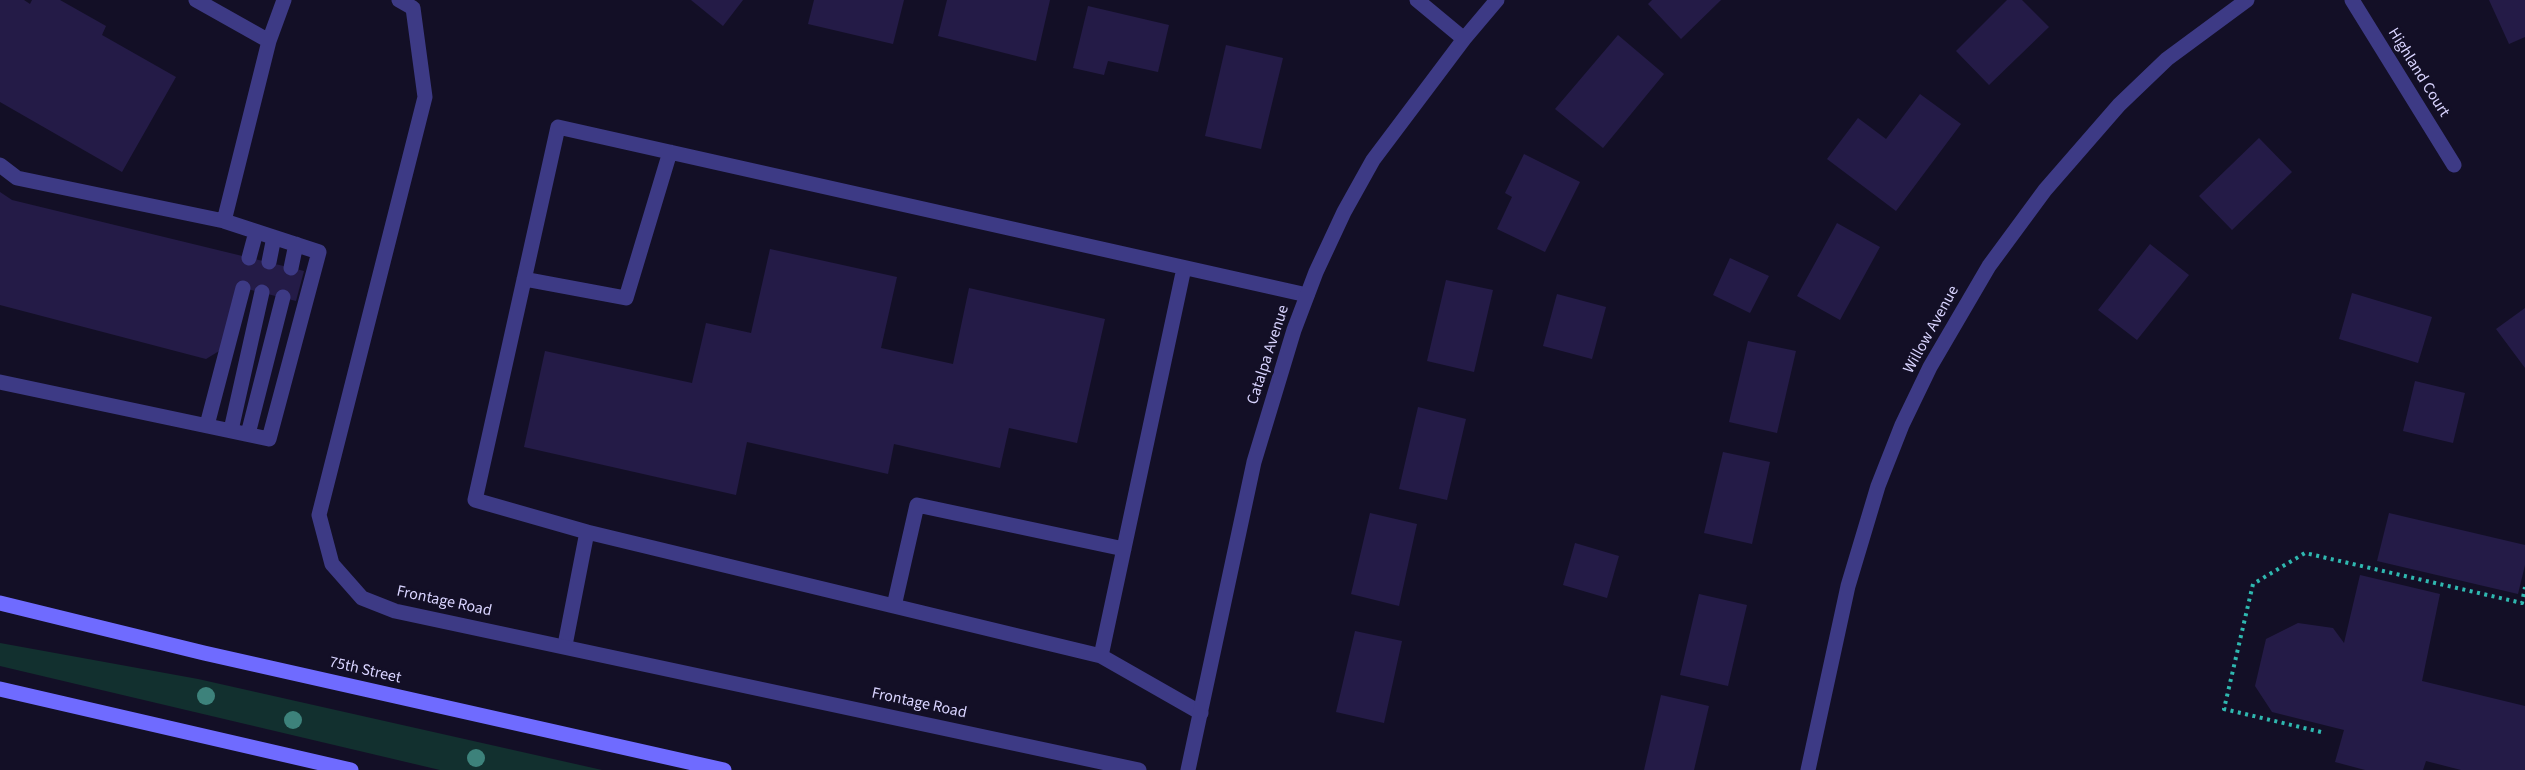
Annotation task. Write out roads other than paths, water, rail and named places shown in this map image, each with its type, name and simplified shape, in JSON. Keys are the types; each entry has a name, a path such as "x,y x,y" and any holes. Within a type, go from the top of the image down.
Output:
{"main road":[{"name":"75th Street","path":"0,603 215,655 724,770"},
{"path":"0,689 351,770"}],"street":[{"path":"196,0 269,41"},
{"path":"224,221 269,41 284,0"},
{"name":"Frontage Road","path":"399,0 413,8 425,97 320,515 332,564 362,598 395,611 565,645 1139,770"},
{"path":"1417,0 1464,39"},
{"name":"Catalpa Avenue","path":"1188,770 1254,462 1294,330 1307,295 1344,212 1373,160 1464,39 1497,0"},
{"name":"Willow Avenue","path":"1808,770 1848,586 1878,486 1902,425 1930,367 1989,266 2052,181 2119,105 2167,59 2247,0"},
{"name":"Highland Court","path":"2352,0 2454,165"},
{"path":"1201,713 1101,656 587,532 475,500 558,128 1307,295"},
{"path":"524,279 626,298 670,153"},
{"path":"0,165 17,178 224,221 318,252 269,439 0,382"},
{"path":"249,258 256,232"},
{"path":"269,262 274,237"},
{"path":"291,268 296,244"},
{"path":"1101,656 1184,268"},
{"path":"207,425 243,288"},
{"path":"231,430 262,292"},
{"path":"248,434 283,297"},
{"path":"894,606 917,505 1124,549"},
{"path":"565,645 587,532"}]}
